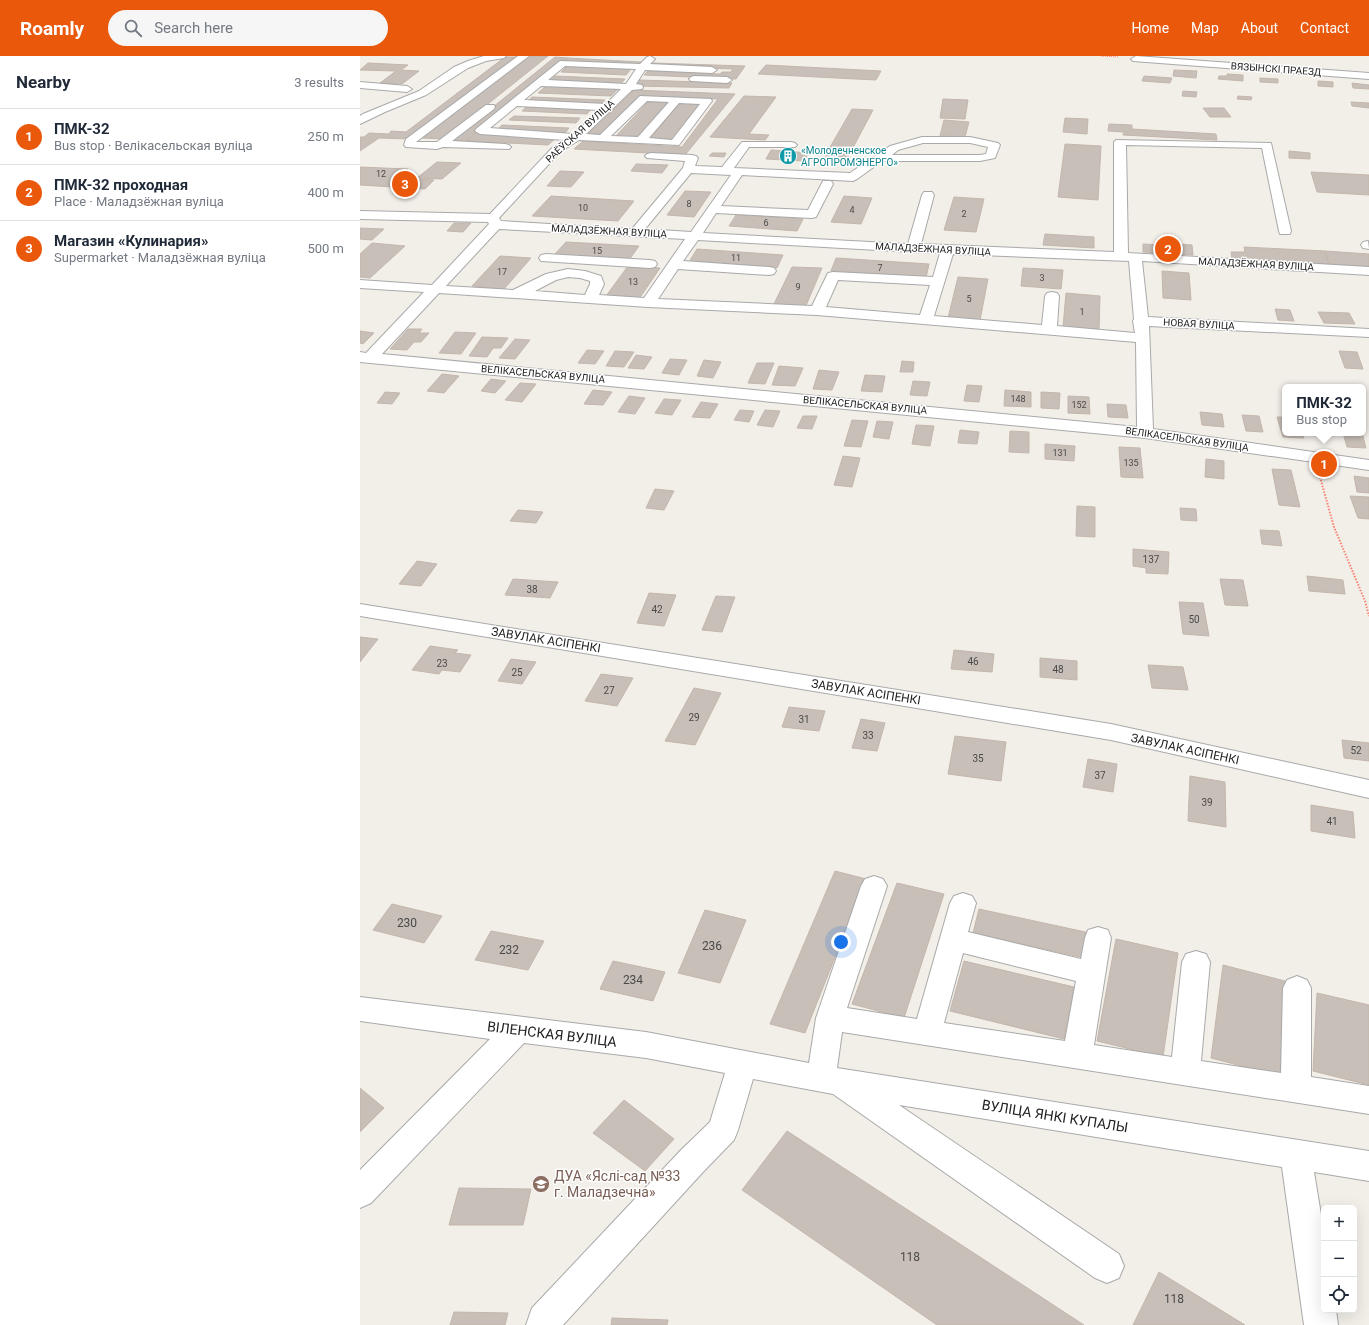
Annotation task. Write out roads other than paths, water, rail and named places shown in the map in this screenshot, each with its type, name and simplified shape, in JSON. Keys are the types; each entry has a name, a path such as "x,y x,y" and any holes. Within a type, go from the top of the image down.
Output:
{"street":[{"path":"360,121 368,114 420,95 438,85 466,64 483,57 501,56"},
{"path":"497,101 441,144 437,146 410,145 410,141 524,56"},
{"path":"554,56 645,67"},
{"name":"ВЯЗЫНСКІ ПРАЕЗД","path":"1136,58 1369,76"},
{"path":"506,117 514,104 563,63 712,70"},
{"path":"621,76 645,67"},
{"name":"РАЁЎСКАЯ ВУЛІЦА","path":"365,357 433,290 556,150 576,137 629,87 645,67"},
{"path":"551,73 566,74"},
{"path":"362,86 376,78"},
{"path":"674,78 727,80"},
{"path":"539,83 651,88"},
{"path":"362,86 407,89"},
{"path":"526,94 617,98"},
{"path":"598,116 506,117 493,121 480,131 602,139 674,143 707,101 644,98 602,139"},
{"path":"642,141 676,100"},
{"path":"514,104 608,107"},
{"path":"571,125 587,126"},
{"path":"688,169 853,177 894,148 922,140 970,140 994,145 991,156 980,158 880,158"},
{"path":"1145,432 1143,338 1129,256 1120,250 1120,142 1267,145 1285,231"},
{"path":"441,144 517,148"},
{"path":"726,171 746,144 791,145"},
{"path":"540,149 578,151"},
{"path":"636,232 688,169 692,158 639,155"},
{"path":"648,303 739,171"},
{"path":"714,209 812,214 827,184"},
{"path":"649,194 666,196"},
{"path":"913,248 928,195"},
{"name":"МАЛАДЗЁЖНАЯ ВУЛІЦА","path":"360,215 494,221 569,229 695,236 948,250 1129,256 1369,271"},
{"path":"512,294 546,258 569,229"},
{"path":"926,319 948,250"},
{"path":"546,258 650,264"},
{"path":"675,265 769,271"},
{"path":"512,294 533,288 550,277 572,273 582,273 596,279 597,284 590,299"},
{"path":"817,310 833,276 938,281"},
{"path":"360,284 648,303 817,310 1143,338"},
{"path":"1049,330 1052,296"},
{"name":"НОВАЯ ВУЛІЦА","path":"1140,321 1369,333"},
{"name":"ВЕЛІКАСЕЛЬСКАЯ ВУЛІЦА","path":"365,357 1145,432 1369,465"},
{"name":"ЗАВУЛАК АСІПЕНКІ","path":"360,610 1111,732 1369,789"},
{"path":"874,886 830,1018 830,1080 1107,1266"},
{"path":"927,1033 963,903"},
{"path":"1077,1056 1098,938"},
{"path":"953,939 1092,973"},
{"path":"1185,1072 1196,962"},
{"path":"1296,1089 1297,988"},
{"name":"ВІЛЕНСКАЯ ВУЛІЦА","path":"360,1009 646,1045 742,1063"},
{"path":"830,1018 1369,1100"},
{"path":"360,1192 518,1030"},
{"path":"543,1325 544,1320 692,1161 723,1130 742,1063"},
{"name":"ВУЛІЦА ЯНКІ КУПАЛЫ","path":"742,1063 830,1080 1369,1166"},
{"path":"1296,1154 1321,1325"}],"place":[{"name":"«Молодечненское АГРОПРОМЭНЕРГО»","path":"788,156"},
{"name":"Магазин «Кулинария»","path":"405,184"},
{"name":"ПМК-32 проходная","path":"1168,249"},
{"name":"ПМК-32","path":"1324,464"},
{"name":"ДУА «Яслі-сад №33 г. Маладзечна»","path":"541,1184"}]}
